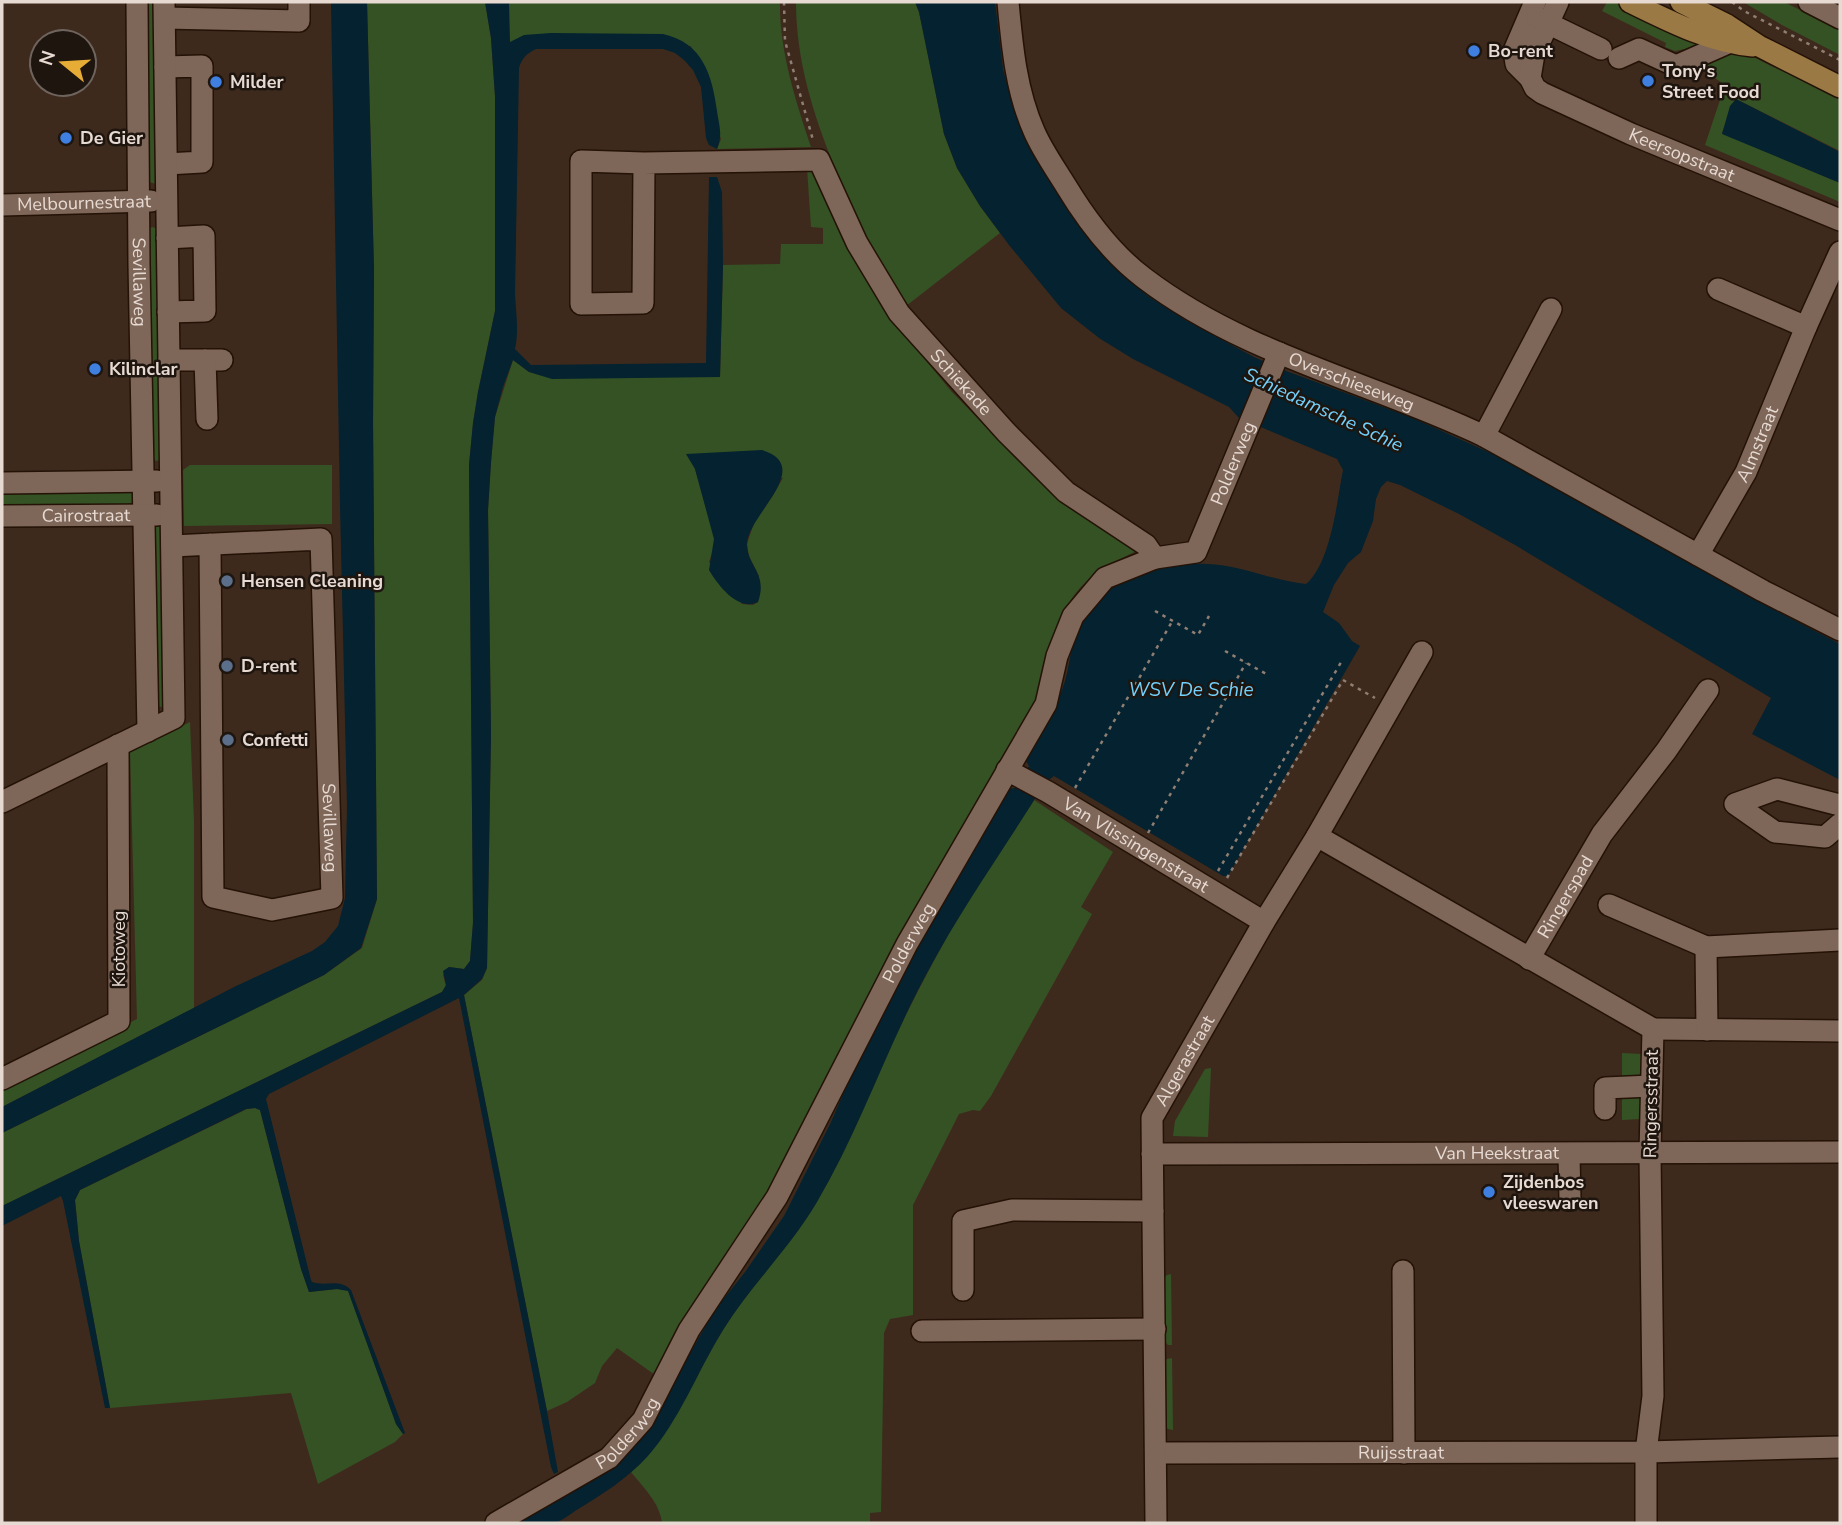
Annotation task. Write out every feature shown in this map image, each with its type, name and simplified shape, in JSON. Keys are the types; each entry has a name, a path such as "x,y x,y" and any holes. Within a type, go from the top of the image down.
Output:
{"main road":[{"path":"1630,2 1676,25 1728,43 1759,46"},
{"path":"1681,2 1840,87"}],"street":[{"name":"Sevillaweg","path":"137,2 148,731 174,718 175,691 164,10"},
{"path":"164,10 202,10 299,21 299,2"},
{"name":"Overschieseweg","path":"1008,2 1011,40 1020,88 1033,130 1084,214 1120,257 1143,277 1185,306 1277,357 1447,418 1484,436 1763,591 1840,630"},
{"name":"Keersopstraat","path":"1558,2 1537,13 1514,51 1516,64 1530,78 1535,88 1620,129 1840,220"},
{"path":"1809,2 1840,18"},
{"path":"1537,13 1610,53 1639,49 1676,66 1728,43"},
{"path":"166,67 202,66 202,162 167,164"},
{"path":"644,163 643,303 581,304 581,161 644,163 819,160"},
{"name":"Schiekade","path":"819,160 857,243 900,313 1006,432 1066,492 1146,545 1155,558"},
{"name":"Melbournestraat","path":"2,205 167,201"},
{"path":"167,238 204,236 205,311 168,312"},
{"name":"Almstraat","path":"1698,555 1746,472 1840,253"},
{"path":"1718,289 1806,327"},
{"path":"1484,436 1551,309"},
{"name":"Polderweg","path":"496,1523 609,1458 643,1420 689,1330 777,1198 907,944 1012,772 1046,704 1057,656 1073,616 1105,578 1155,558 1196,552 1277,357"},
{"path":"169,360 213,360 207,419"},
{"name":"Cairostraat","path":"2,483 170,481"},
{"name":"Cairostraat","path":"2,516 172,515"},
{"name":"Sevillaweg","path":"172,546 210,544 321,539 332,898 272,910 212,897 210,544"},
{"name":"Algerastraat","path":"1156,1523 1152,1118 1422,652"},
{"path":"175,691 212,690"},
{"name":"Ringerspad","path":"1529,959 1602,834 1666,751 1708,690"},
{"path":"2,802 148,731"},
{"name":"Kiotoweg","path":"2,1079 119,1021 118,745"},
{"name":"Van Vlissingenstraat","path":"1012,772 1264,922"},
{"path":"1840,805 1777,789 1735,804 1775,832 1825,837 1840,824"},
{"name":"Ringersstraat","path":"1317,836 1653,1029 1650,1153 1653,1396 1646,1452 1646,1523"},
{"path":"1609,905 1706,947 1840,940"},
{"path":"1706,947 1707,1030"},
{"path":"1653,1029 1840,1031"},
{"path":"1605,1109 1605,1088 1651,1086"},
{"name":"Van Heekstraat","path":"1152,1154 1840,1152"},
{"path":"1569,1154 1570,1200"},
{"path":"963,1290 963,1221 1012,1210 1153,1211"},
{"path":"1403,1271 1404,1453"},
{"path":"922,1331 1155,1329"},
{"name":"Ruijsstraat","path":"1156,1453 1646,1452 1840,1447"}],"path":[{"path":"784,2 785,41 819,160"},
{"path":"1732,2 1744,11 1840,60"},
{"path":"1155,611 1198,635 1209,616"},
{"path":"1075,788 1173,620"},
{"path":"1225,650 1268,675"},
{"path":"1217,874 1343,659"},
{"path":"1138,828 1148,834 1246,663"},
{"path":"1226,880 1343,680 1391,706"},
{"path":"1047,791 1058,782 1081,795"}],"green space":[{"path":"144,2 158,2 159,181 156,184 149,182"},
{"path":"367,2 485,2 491,38 495,96 495,311 478,392 469,465 473,923 470,961 464,969 449,967 443,975 446,986 442,992 2,1206 2,1133 324,975 362,948 377,899 374,270"},
{"path":"509,2 780,2 785,57 811,147 717,149 721,139 691,46 509,43"},
{"path":"796,2 915,2 944,134 957,168 1000,233 906,306 857,223 820,127 807,87 799,45"},
{"path":"1607,2 1615,2 1684,37 1709,44 1675,51 1665,47 1666,43 1602,11"},
{"path":"1743,2 1784,2 1840,30 1840,55 1782,25"},
{"path":"1741,50 1840,98 1840,151 1736,99 1722,133 1840,183 1840,202 1705,145 1725,85 1695,64"},
{"path":"807,168 813,168 889,310 951,391 1020,459 1146,547 1095,574 1067,606 1060,626 1051,673 817,1115 658,1377 617,1348 602,1366 595,1383 567,1402 547,1411 464,995 482,980 487,968 491,735 488,510 495,417 513,360 529,372 720,377 723,265 780,264 781,244 823,244 823,228 811,227","holes":["695,469 783,478 754,523 747,544 749,556 759,576 758,602 753,605 742,604 709,562 715,539"]},
{"path":"149,229 159,229 163,459 156,461 150,455"},
{"path":"190,465 332,465 332,524 184,526 183,470"},
{"path":"2,491 133,491 134,494 133,502 129,504 2,506"},
{"path":"162,521 166,706 162,707 156,706 154,522"},
{"path":"190,722 194,821 194,1008 2,1107 2,1088 137,1019 130,752"},
{"path":"1034,800 1113,852 1081,907 1092,914 991,1096 980,1111 959,1114 913,1205 913,1315 890,1319 884,1333 881,1512 870,1513 870,1523 662,1523 654,1502 631,1472 671,1422 734,1313 795,1235 817,1201 938,954 972,893"},
{"path":"1622,1053 1641,1054 1641,1075 1637,1079 1622,1078"},
{"path":"1211,1068 1208,1137 1173,1136 1175,1121 1205,1069"},
{"path":"1622,1094 1637,1094 1641,1098 1641,1119 1622,1120"},
{"path":"247,1109 260,1110 309,1292 348,1290 396,1424 403,1434 395,1442 318,1484 291,1393 110,1408 79,1241 75,1200 80,1190"},
{"path":"1171,1274 1172,1345 1168,1345 1164,1341 1163,1279"},
{"path":"1172,1358 1173,1430 1163,1425 1163,1363"}],"water":[{"path":"331,2 367,2 374,270 377,899 361,948 324,975 2,1133 2,1107 234,987 312,951 325,942 338,926 345,898 347,807"},
{"path":"485,2 509,2 510,42 524,35 551,33 663,34 677,38 688,45 703,62 712,85 720,130 717,149 709,145 706,138 701,87 693,70 675,53 663,49 536,49 525,57 519,68 515,349 531,365 706,363 709,177 717,177 722,192 720,377 552,379 529,372 513,360 495,417 488,510 491,735 487,968 482,979 464,995 547,1411 558,1472 554,1474 459,998 269,1094 266,1099 311,1280 317,1283 342,1284 351,1290 405,1433 403,1434 396,1424 348,1291 337,1289 309,1292 260,1110 246,1109 80,1190 75,1200 79,1241 110,1408 105,1408 61,1196 2,1226 2,1206 442,992 446,985 443,971 449,967 464,969 470,961 473,923 469,465 478,392 495,311 495,96 491,38"},
{"path":"915,2 995,2 1003,69 1026,142 1068,208 1114,266 1148,296 1187,321 1254,357 1413,418 1495,455 1555,486 1740,592 1840,644 1840,780 1752,734 1771,698 1515,545 1459,514 1387,481 1376,499 1373,521 1361,552 1348,563 1334,585 1323,612 1339,623 1352,641 1360,646 1228,876 1223,876 1054,776 1047,779 955,923 927,973 847,1146 817,1202 723,1330 679,1412 659,1443 622,1480 562,1520 548,1523 515,1523 579,1488 613,1464 655,1416 714,1311 784,1216 831,1122 878,1014 1004,789 1016,788 1029,766 1026,761 1050,717 1065,681 1077,626 1091,603 1119,581 1135,574 1190,564 1220,565 1306,584 1321,562 1332,531 1343,470 1337,459 1239,418 1229,407 1133,359 1099,338 1061,308 1009,245 980,206 957,168 944,134"},
{"path":"1736,99 1840,152 1840,183 1722,134 1730,106"},
{"path":"762,450 777,458 782,468 781,480 750,533 747,545 761,584 758,602 751,604 743,603 729,595 709,570 714,539 695,469 686,454"}],"place":[{"name":"Bo-rent","path":"1474,51"},
{"name":"Tony's Street Food","path":"1648,81"},
{"name":"Milder","path":"216,82"},
{"name":"De Gier","path":"66,138"},
{"name":"Kilinclar","path":"95,369"},
{"name":"Hensen Cleaning","path":"227,581"},
{"name":"D-rent","path":"227,666"},
{"name":"Confetti","path":"228,740"},
{"name":"Zijdenbos vleeswaren","path":"1489,1192"}],"water label":[{"name":"Schiedamsche Schie","path":"1324,409"},
{"name":"WSV De Schie","path":"1191,689"}]}
